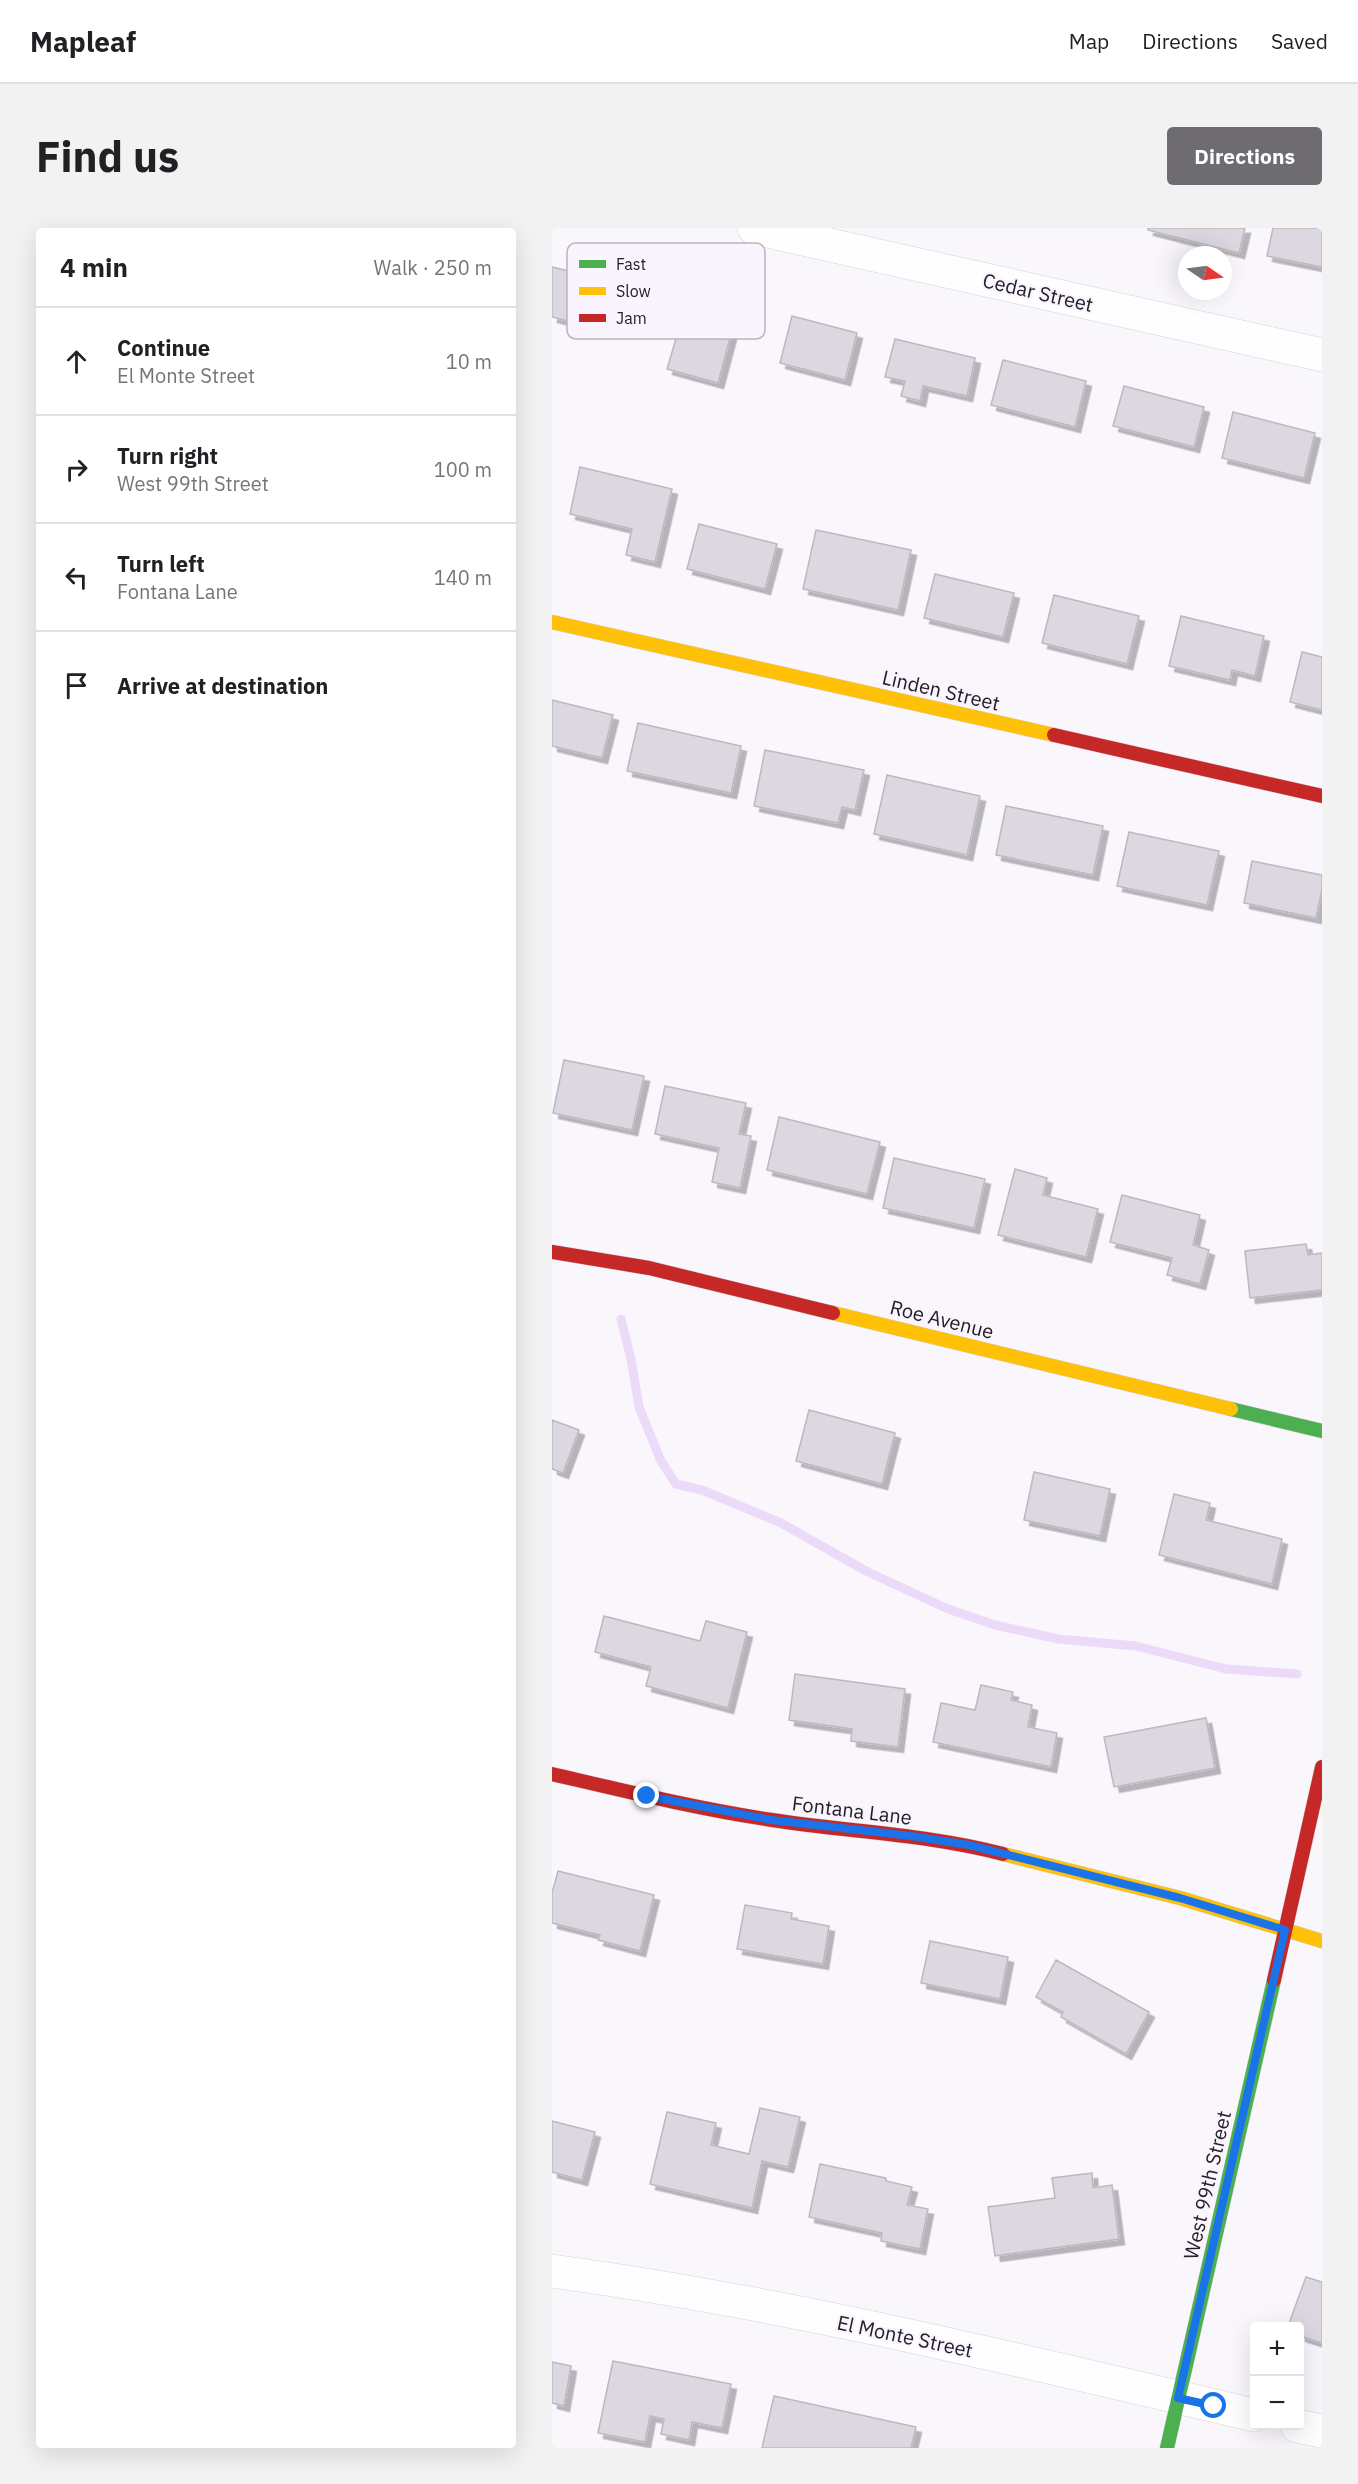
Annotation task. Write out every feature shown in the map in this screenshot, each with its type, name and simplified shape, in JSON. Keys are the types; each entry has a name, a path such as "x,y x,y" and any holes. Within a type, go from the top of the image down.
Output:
{"street":[{"name":"Cedar Street","path":"754,228 1322,355"},
{"name":"Linden Street","path":"552,622 1322,796"},
{"name":"Roe Avenue","path":"552,1252 650,1268 1322,1431"},
{"name":"West 99th Street","path":"1167,2448 1322,1767"},
{"name":"Fontana Lane","path":"552,1774 647,1796 772,1820 969,1845 1180,1898 1285,1930"},
{"path":"1285,1930 1322,1941"},
{"name":"El Monte Street","path":"552,2271 649,2284 740,2301 1250,2414"},
{"path":"1304,2427 1322,2431"}],"building":[{"path":"1148,228 1245,228 1239,253 1232,251 1232,246 1211,246 1148,230"},
{"path":"1273,228 1322,228 1322,267 1267,256"},
{"path":"552,267 567,271 567,321 552,317"},
{"path":"792,316 857,333 845,380 780,363"},
{"path":"676,339 730,339 718,383 667,369"},
{"path":"895,339 975,358 967,396 923,386 920,401 901,396 905,381 885,377"},
{"path":"1003,360 1086,381 1075,427 991,405"},
{"path":"1124,386 1204,407 1194,447 1113,426"},
{"path":"1233,412 1315,433 1304,478 1222,458"},
{"path":"580,467 672,489 655,562 626,555 632,529 570,514"},
{"path":"699,524 777,544 765,589 687,569"},
{"path":"816,530 911,550 898,610 803,589"},
{"path":"935,574 1014,593 1003,637 924,618"},
{"path":"1054,595 1139,616 1127,664 1042,643"},
{"path":"1181,616 1264,636 1255,676 1232,670 1230,680 1169,666"},
{"path":"1302,652 1322,657 1322,710 1290,702"},
{"path":"552,700 613,715 602,758 552,746"},
{"path":"638,723 741,746 731,793 627,771"},
{"path":"765,750 864,770 855,810 842,807 838,823 754,806"},
{"path":"887,775 980,796 967,855 874,834"},
{"path":"1006,806 1103,826 1093,875 996,855"},
{"path":"1129,832 1219,851 1207,905 1117,886"},
{"path":"1252,861 1322,875 1322,889 1316,918 1244,903"},
{"path":"564,1060 644,1076 632,1130 553,1113"},
{"path":"665,1086 746,1103 739,1134 751,1136 740,1188 712,1182 719,1148 655,1134"},
{"path":"779,1117 880,1142 867,1194 767,1170"},
{"path":"894,1158 985,1179 974,1228 883,1208"},
{"path":"1015,1169 1047,1178 1043,1195 1098,1209 1086,1257 998,1235"},
{"path":"1122,1195 1200,1215 1193,1245 1209,1250 1200,1284 1167,1275 1172,1258 1110,1242"},
{"path":"1306,1244 1308,1255 1322,1253 1322,1290 1250,1298 1245,1251"},
{"path":"809,1410 895,1433 882,1484 796,1461"},
{"path":"552,1420 579,1430 563,1473 552,1469"},
{"path":"1034,1472 1110,1489 1100,1536 1024,1520"},
{"path":"1174,1494 1210,1503 1206,1520 1282,1539 1272,1584 1159,1555"},
{"path":"604,1616 700,1641 706,1621 747,1632 728,1708 646,1686 651,1667 595,1652"},
{"path":"795,1674 905,1689 898,1747 851,1741 852,1729 789,1720"},
{"path":"981,1685 1013,1692 1011,1700 1032,1705 1028,1727 1057,1733 1051,1767 933,1742 941,1703 975,1710"},
{"path":"1206,1718 1215,1768 1114,1787 1104,1737"},
{"path":"558,1871 654,1895 640,1951 598,1940 600,1935 552,1923 552,1893"},
{"path":"745,1905 792,1913 791,1919 829,1926 823,1964 737,1949"},
{"path":"930,1941 1008,1957 1000,1999 921,1983"},
{"path":"1056,1960 1149,2012 1126,2054 1061,2017 1063,2012 1036,1997"},
{"path":"760,2108 800,2117 788,2167 762,2161 752,2208 650,2184 667,2112 716,2123 711,2145 749,2154"},
{"path":"552,2121 595,2132 582,2180 552,2172"},
{"path":"820,2164 886,2178 886,2181 912,2187 907,2205 928,2209 920,2249 881,2241 882,2233 809,2217"},
{"path":"1092,2173 1093,2188 1112,2185 1119,2239 995,2256 988,2207 1055,2198 1052,2178"},
{"path":"1306,2277 1322,2282 1322,2343 1304,2337 1304,2322 1289,2322"},
{"path":"613,2361 731,2384 722,2428 692,2422 689,2440 661,2434 664,2419 650,2416 645,2442 598,2433"},
{"path":"552,2362 571,2366 564,2406 552,2403"},
{"path":"774,2396 916,2427 911,2448 762,2448"}],"waterway":[{"path":"621,1319 639,1407 661,1461 676,1484 702,1490 781,1523 868,1572 948,1609 995,1625 1058,1639 1136,1646 1226,1669 1297,1674"}],"traffic: fast":[{"path":"1231,1409 1322,1431"},
{"path":"1167,2448 1274,1980"}],"traffic: slow":[{"path":"552,622 1054,735"},
{"path":"833,1313 1231,1409"},
{"path":"1003,1854 1180,1898 1322,1941"}],"traffic: jam":[{"path":"1054,735 1322,796"},
{"path":"552,1252 649,1268 833,1313"},
{"path":"1274,1980 1322,1767"},
{"path":"552,1774 744,1816 946,1842 1003,1854"}],"route":[{"path":"647,1796 772,1820 969,1845 1180,1898 1285,1930 1178,2398 1214,2406"}]}
